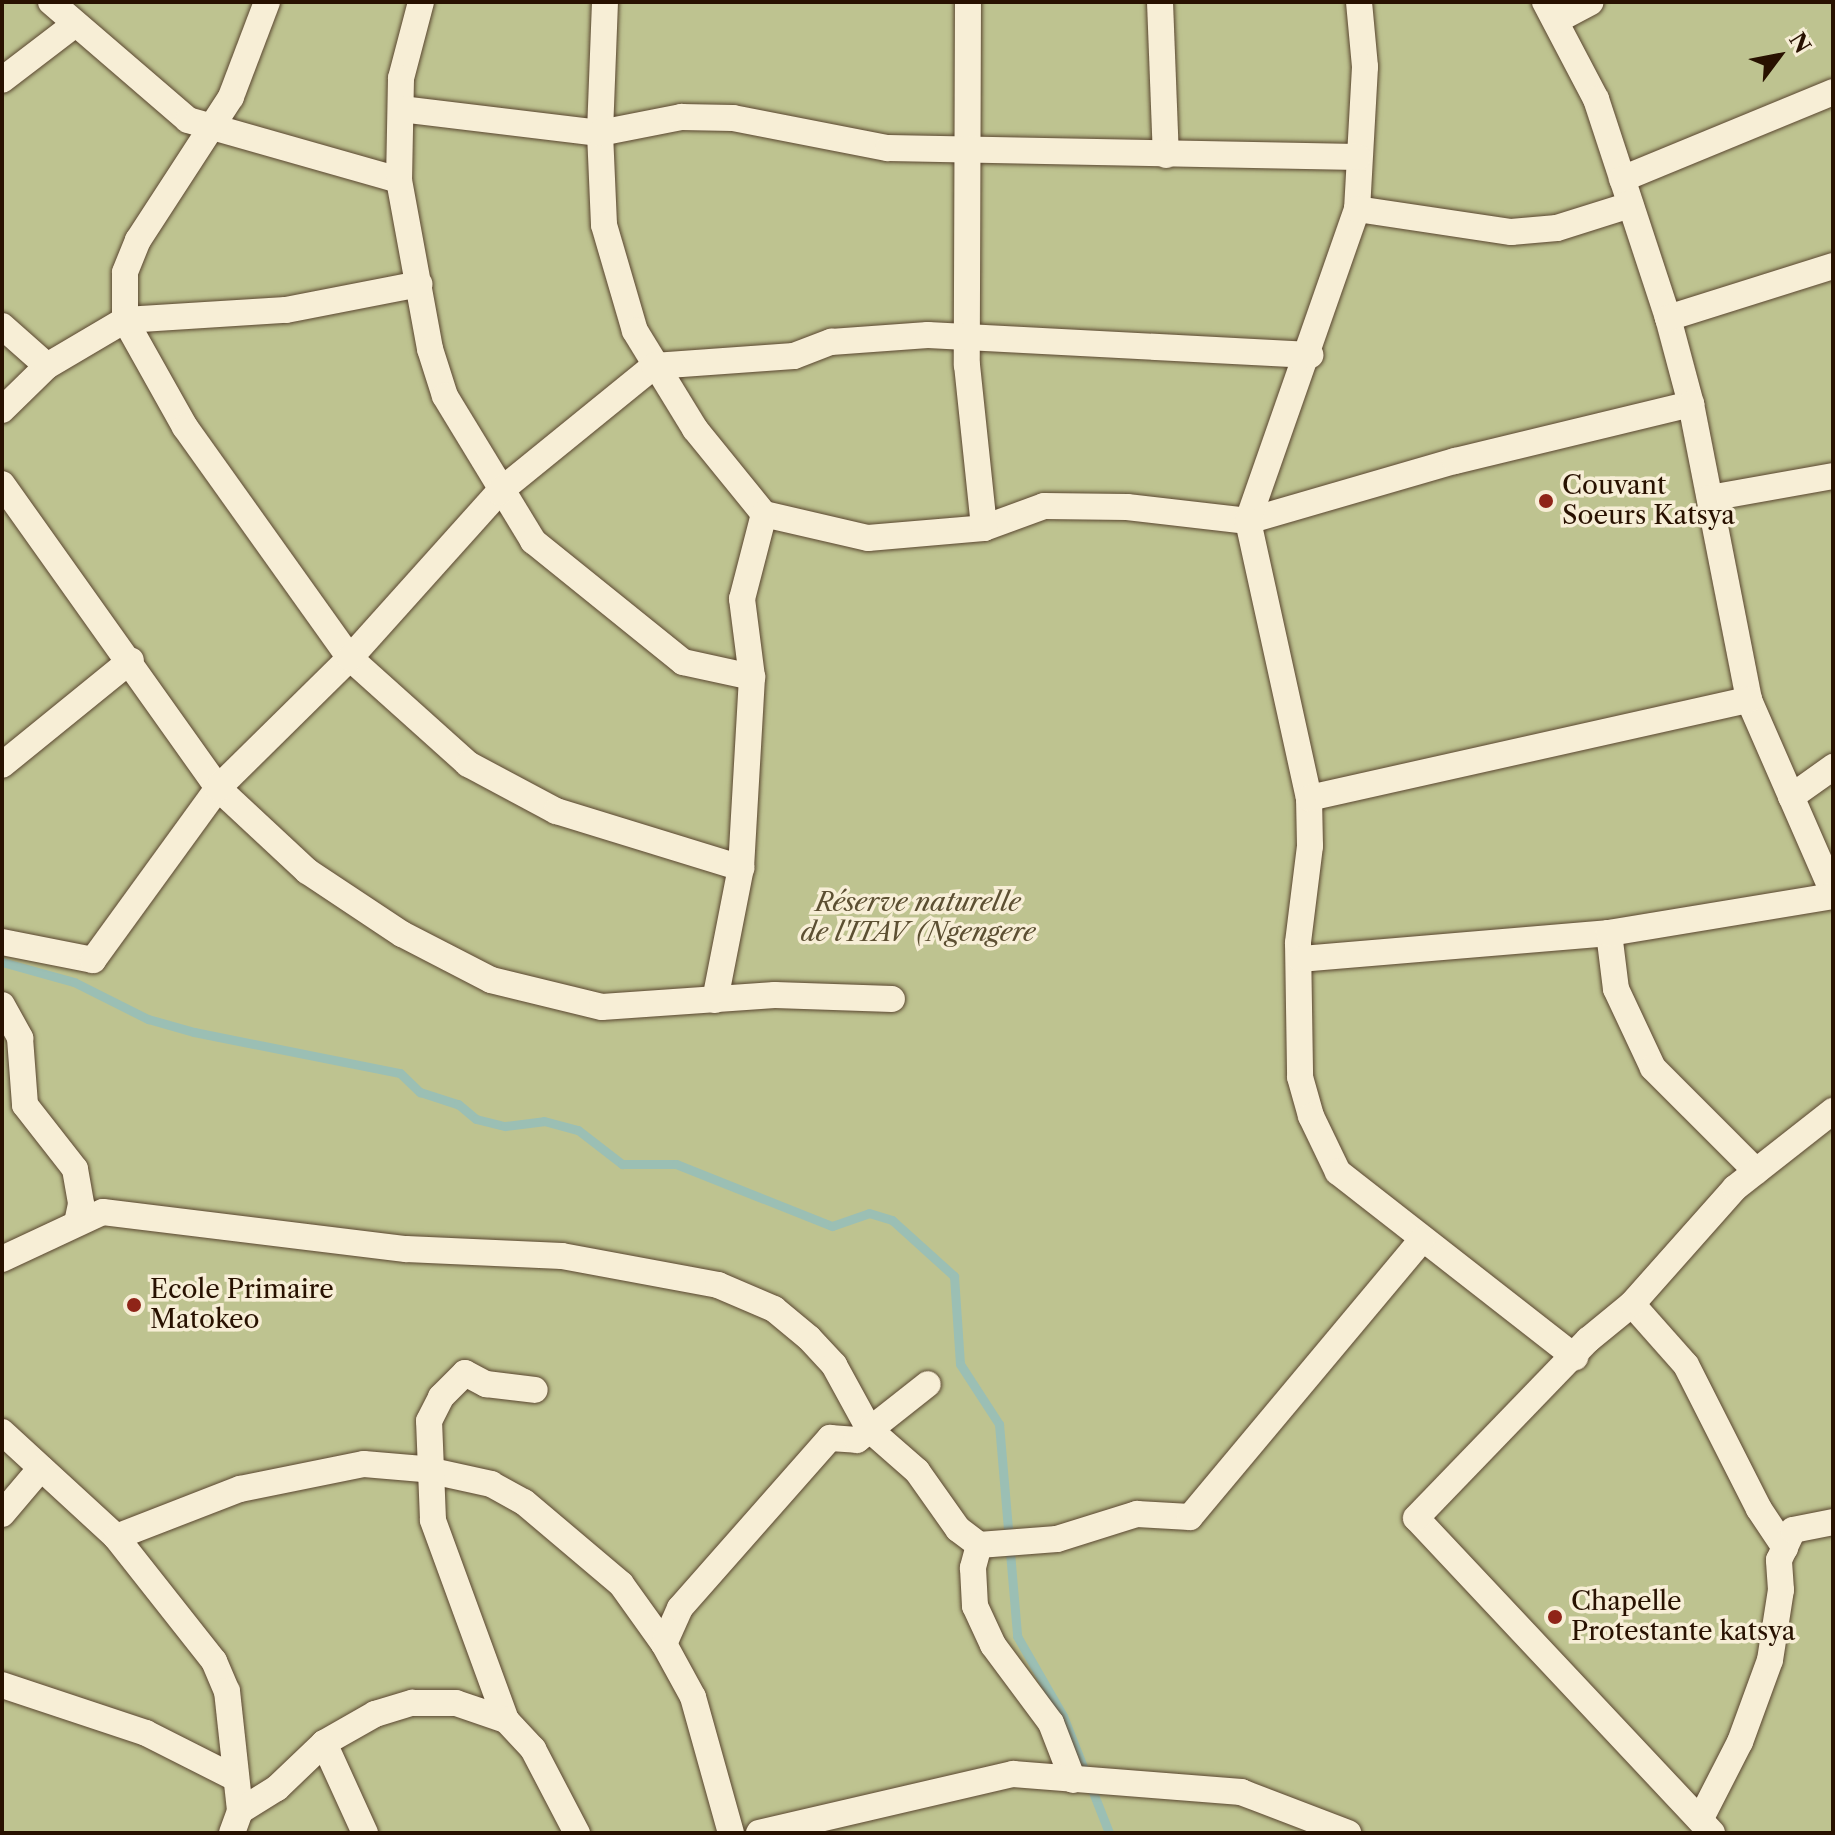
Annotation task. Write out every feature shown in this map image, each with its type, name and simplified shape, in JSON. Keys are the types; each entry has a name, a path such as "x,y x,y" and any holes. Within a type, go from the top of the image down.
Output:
{"street":[{"path":"51,2 145,88 209,130 399,180"},
{"path":"267,2 231,97 138,240 125,273 125,320 185,427 350,658 468,764 556,811 741,868"},
{"path":"421,2 401,78 399,180 430,349 445,396 499,492 533,541 683,662 752,677"},
{"path":"605,2 600,133 604,225 635,331 695,429 764,514 868,538 984,528 1044,506 1127,507 1248,521 1455,461 1691,404"},
{"path":"968,2 971,335 967,365 984,528"},
{"path":"1160,2 1166,155"},
{"path":"1359,2 1365,67 1357,209 1310,355 1248,521 1309,798 1300,959 1300,1077 1311,1116 1338,1172 1575,1357"},
{"path":"1300,959 1609,933 1833,894 1749,700 1691,404 1668,318 1596,99 1551,11 1591,2"},
{"path":"2,80 74,25"},
{"path":"1622,179 1833,92"},
{"path":"401,109 600,133 681,117 733,118 888,148 1358,157"},
{"path":"1357,209 1511,232 1557,228 1630,205"},
{"path":"1668,318 1833,266"},
{"path":"2,410 47,366 125,320 286,310 420,284"},
{"path":"2,326 47,366"},
{"path":"2,942 93,960 178,837 218,788 350,658 499,492 654,366 794,356 831,342 971,335 1310,355"},
{"path":"1710,498 1833,476"},
{"path":"2,484 131,660 218,788 307,871 402,934 491,980 602,1007 715,1000 892,999"},
{"path":"715,1000 741,868 752,677 742,599 764,514"},
{"path":"3,761 131,660"},
{"path":"1309,798 1749,700"},
{"path":"1791,797 1833,767"},
{"path":"1609,933 1616,989 1653,1068 1756,1171"},
{"path":"2,1005 20,1038 25,1105 75,1169 81,1204 77,1223"},
{"path":"1833,1111 1756,1171 1632,1304 1575,1357 1416,1518 1706,1827 1770,1660 1781,1590 1779,1560 1793,1530 1833,1522"},
{"path":"2,1259 103,1212 406,1249 562,1256 718,1285 774,1309 809,1338 834,1365 869,1429 917,1471 958,1529 979,1545 1057,1539 1137,1514 1190,1517 1422,1240"},
{"path":"1632,1304 1686,1365 1759,1509 1785,1548"},
{"path":"535,1390 486,1384 465,1373 441,1397 429,1421 433,1520 506,1720 533,1749 577,1833"},
{"path":"664,1644 680,1608 830,1438 857,1440 928,1384"},
{"path":"2,1432 116,1537 214,1661 227,1691 236,1822"},
{"path":"116,1537 240,1489 364,1464 430,1470 491,1484 524,1502 621,1584 664,1644 693,1697 731,1833"},
{"path":"2,1514 41,1468"},
{"path":"979,1545 973,1568 975,1606 993,1645 1051,1723 1073,1780"},
{"path":"2,1685 146,1733 233,1777"},
{"path":"236,1822 324,1743 375,1714 412,1703 456,1703 506,1720"},
{"path":"324,1743 365,1833"},
{"path":"759,1833 1013,1774 1241,1792 1348,1833"}],"green space":[{"name":"Réserve naturelle de l'ITAV (Ngengere","path":"2,2 1833,2 1833,1833 2,1833"}],"waterway":[{"path":"2,962 74,982 148,1019 194,1032 400,1073 420,1092 458,1104 476,1119 505,1126 544,1121 578,1130 622,1164 676,1164 832,1226 869,1213 892,1220 954,1276 960,1364 999,1424 1017,1636 1063,1716 1109,1833"}],"place":[{"name":"Couvant Soeurs Katsya","path":"1546,501"},
{"name":"Ecole Primaire Matokeo","path":"134,1305"},
{"name":"Chapelle Protestante katsya","path":"1555,1617"}]}
